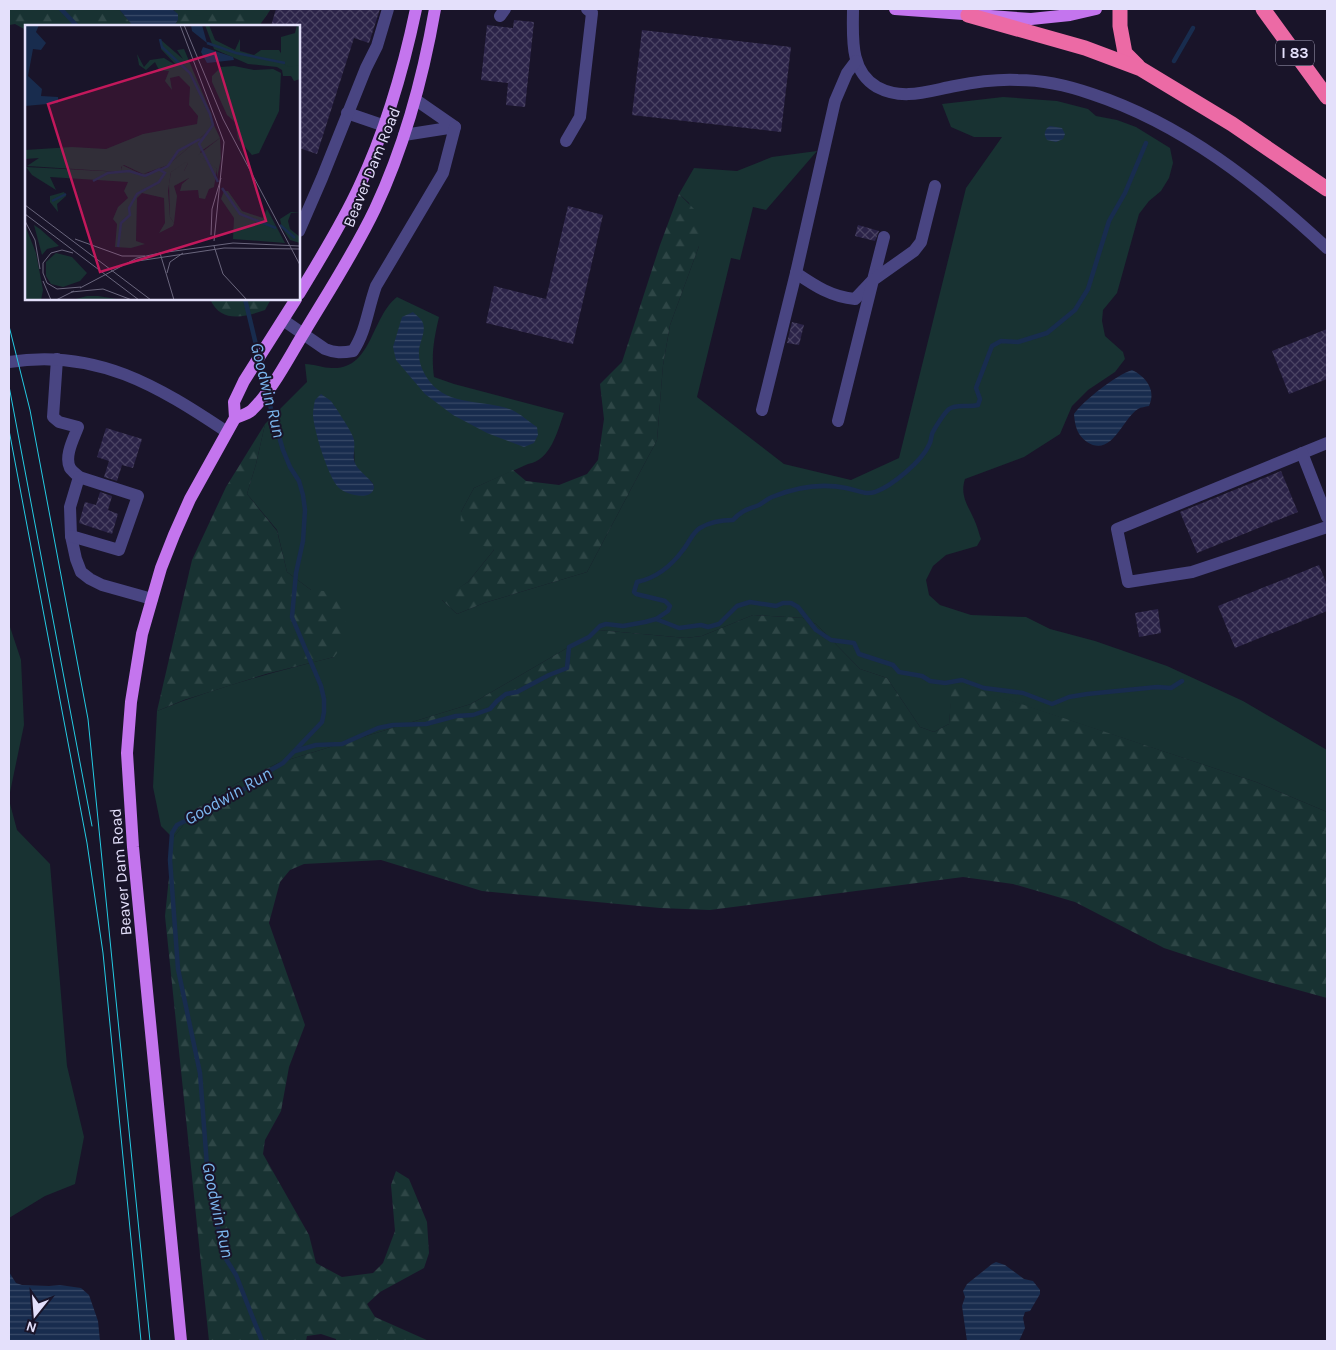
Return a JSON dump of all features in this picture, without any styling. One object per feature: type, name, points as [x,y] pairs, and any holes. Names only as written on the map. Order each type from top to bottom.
[{"type":"highway","points":[[1120,9],[1120,26],[1125,53],[1141,69]]},
{"type":"highway","name":"I 83","points":[[1263,9],[1327,97]]},
{"type":"highway","points":[[968,15],[1085,48],[1141,69],[1232,124],[1327,189]]},
{"type":"main road","name":"Beaver Dam Road","points":[[300,292],[348,209],[370,164],[385,126],[407,53],[416,9]]},
{"type":"main road","name":"Beaver Dam Road","points":[[235,418],[250,411],[283,367],[375,208],[416,100],[435,9]]},
{"type":"main road","points":[[894,9],[1031,19],[1096,9]]},
{"type":"main road","name":"Beaver Dam Road","points":[[181,1341],[133,847],[128,779],[131,702],[138,652],[167,552],[190,499],[235,418],[234,402],[244,381],[295,300]]},
{"type":"street","points":[[300,229],[377,46],[388,9]]},
{"type":"street","points":[[566,141],[580,118],[592,13],[587,9]]},
{"type":"street","points":[[853,9],[852,44],[856,61],[864,76],[877,86],[891,92],[907,95],[928,93],[954,86],[1019,80],[1064,86],[1115,102],[1149,116],[1184,136],[1235,170],[1287,211],[1327,248]]},
{"type":"street","points":[[762,410],[796,273],[835,101],[844,79],[856,61]]},
{"type":"street","points":[[416,100],[455,127]]},
{"type":"street","points":[[348,113],[385,126]]},
{"type":"street","points":[[404,135],[455,127]]},
{"type":"street","points":[[283,320],[333,352],[353,351],[362,335],[376,286],[443,173],[455,127]]},
{"type":"street","points":[[796,273],[824,291],[843,298],[855,298],[873,280],[914,251],[921,242],[935,186]]},
{"type":"street","points":[[838,421],[884,237]]},
{"type":"street","points":[[58,359],[53,417],[59,422],[78,427],[68,454],[70,468],[79,477],[138,496],[119,550],[71,536]]},
{"type":"street","points":[[9,362],[58,359],[89,363],[112,369],[137,378],[177,400],[227,432]]},
{"type":"street","points":[[1327,442],[1116,529],[1128,582],[1192,572],[1327,527]]},
{"type":"street","points":[[1302,453],[1322,490],[1327,517]]},
{"type":"street","points":[[79,477],[70,507],[71,536],[81,572],[102,585],[152,599]]},
{"type":"green space","points":[[9,9],[119,9],[132,25],[25,25],[25,29],[15,24],[9,25]]},
{"type":"green space","points":[[172,9],[271,9],[260,25],[175,25],[178,20]]},
{"type":"green space","points":[[1003,97],[1057,101],[1088,109],[1096,116],[1117,120],[1136,127],[1170,148],[1173,163],[1169,178],[1161,191],[1149,201],[1139,214],[1117,293],[1103,310],[1102,321],[1105,336],[1123,352],[1125,359],[1115,372],[1088,390],[1072,406],[1060,434],[1024,457],[965,479],[964,497],[981,539],[977,546],[946,555],[933,566],[926,580],[929,595],[940,605],[971,615],[1026,617],[1050,629],[1095,641],[1167,666],[1243,701],[1327,750],[1327,812],[1256,782],[953,682],[949,724],[934,732],[920,727],[887,678],[860,669],[816,624],[803,618],[753,615],[702,636],[686,638],[598,630],[471,704],[278,763],[237,783],[197,808],[173,838],[161,826],[153,787],[157,711],[244,681],[334,657],[311,590],[287,572],[277,530],[247,494],[265,424],[307,382],[305,364],[332,368],[345,366],[355,361],[370,341],[388,306],[397,297],[439,317],[433,347],[434,377],[564,413],[552,444],[542,457],[474,488],[461,512],[494,550],[468,582],[442,600],[457,614],[484,603],[587,572],[657,440],[663,365],[670,325],[699,246],[689,203],[679,194],[694,168],[737,171],[772,157],[817,151],[766,210],[753,207],[740,260],[731,258],[697,397],[784,464],[851,480],[899,458],[966,188],[1002,137],[974,137],[951,127],[942,104]],"holes":[[[331,402],[351,438],[356,467],[374,486],[323,451],[317,435]]]},
{"type":"green space","points":[[679,194],[701,216],[699,246],[670,325],[663,365],[657,440],[587,572],[484,603],[457,614],[441,599],[468,582],[494,550],[460,537],[461,512],[474,488],[513,470],[526,481],[559,485],[587,474],[598,460],[604,419],[600,384],[622,362],[660,245]]},
{"type":"green space","points":[[211,300],[270,300],[265,310],[250,315],[227,315],[215,307]]},
{"type":"green space","points":[[265,424],[247,494],[277,531],[287,572],[311,590],[336,592],[350,636],[334,657],[266,674],[184,700],[157,711],[192,560],[226,487]]},
{"type":"green space","points":[[753,615],[803,618],[816,624],[860,669],[887,678],[920,727],[934,732],[949,724],[952,681],[1256,782],[1327,812],[1327,998],[1258,979],[1164,948],[1075,902],[1013,884],[963,877],[710,910],[660,908],[482,891],[381,860],[304,864],[290,870],[280,882],[269,923],[305,1025],[289,1067],[281,1111],[265,1140],[263,1154],[309,1235],[316,1263],[342,1277],[373,1273],[383,1263],[395,1231],[391,1185],[396,1171],[409,1179],[427,1222],[429,1253],[424,1268],[380,1292],[367,1304],[375,1317],[429,1341],[336,1341],[336,1339],[321,1334],[307,1336],[306,1341],[209,1341],[165,916],[173,838],[197,808],[237,783],[278,763],[471,704],[598,630],[686,638],[702,636]]},
{"type":"green space","points":[[9,624],[21,660],[24,725],[9,797]]},
{"type":"green space","points":[[9,800],[17,830],[50,864],[67,1066],[84,1137],[75,1184],[45,1196],[9,1218]]},
{"type":"water","points":[[119,9],[172,9],[178,14],[178,20],[175,25],[132,25]]},
{"type":"water","points":[[1050,126],[1062,128],[1065,134],[1063,139],[1056,142],[1047,140],[1045,133]]},
{"type":"water","points":[[413,312],[423,324],[424,332],[419,350],[419,359],[423,371],[430,382],[438,390],[458,399],[512,410],[537,427],[538,435],[534,443],[524,447],[487,433],[453,415],[425,394],[396,360],[393,347],[402,317]]},
{"type":"water","points":[[1132,370],[1145,380],[1151,389],[1152,394],[1149,406],[1139,408],[1132,414],[1110,441],[1096,446],[1087,442],[1077,430],[1074,414],[1100,389],[1117,377]]},
{"type":"water","points":[[321,394],[331,401],[352,434],[355,464],[371,481],[374,487],[369,494],[358,496],[342,490],[338,487],[330,473],[319,442],[313,415],[315,400]]},
{"type":"water","points":[[996,1262],[1005,1265],[1024,1279],[1033,1281],[1040,1290],[1040,1294],[1030,1311],[1025,1312],[1023,1318],[1025,1328],[1019,1341],[967,1341],[962,1306],[965,1297],[963,1291],[967,1284]]},
{"type":"water","points":[[9,1272],[16,1283],[22,1285],[60,1285],[81,1288],[89,1295],[98,1321],[100,1341],[9,1341]]},
{"type":"building","points":[[276,9],[380,9],[369,43],[354,38],[317,154],[300,148],[300,25],[271,25]]},
{"type":"building","points":[[514,20],[534,22],[525,107],[506,105],[508,83],[481,80],[487,25],[513,28]]},
{"type":"building","points":[[642,30],[791,47],[781,132],[632,115]]},
{"type":"building","points":[[568,206],[603,215],[573,344],[486,323],[494,286],[546,299]]},
{"type":"building","points":[[858,225],[879,231],[875,241],[855,236]]},
{"type":"building","points":[[792,322],[804,325],[799,345],[787,343]]},
{"type":"building","points":[[1327,329],[1327,379],[1289,394],[1272,351]]},
{"type":"building","points":[[106,428],[142,439],[133,468],[122,465],[117,481],[104,477],[109,461],[97,457]]},
{"type":"building","points":[[1281,471],[1298,512],[1197,553],[1180,512]]},
{"type":"building","points":[[100,492],[112,496],[108,510],[118,514],[112,534],[79,523],[85,502],[96,505]]},
{"type":"building","points":[[1319,565],[1327,585],[1327,611],[1235,648],[1218,606]]},
{"type":"building","points":[[1158,609],[1161,633],[1139,637],[1135,613]]},
{"type":"waterway","name":"Goodwin Run","points":[[61,9],[76,25]]},
{"type":"waterway","points":[[1174,61],[1193,28]]},
{"type":"waterway","points":[[295,751],[316,745],[342,744],[378,728],[393,725],[426,724],[456,716],[473,715],[490,709],[506,694],[517,692],[567,668],[569,647],[589,637],[600,626],[606,624],[623,626],[645,622],[656,619],[668,611],[670,606],[665,601],[636,594],[634,592],[637,582],[651,577],[669,566],[700,528],[716,522],[733,520],[739,514],[772,497],[789,491],[827,486],[871,493],[882,489],[898,479],[920,458],[930,443],[933,432],[949,409],[956,406],[978,405],[980,399],[976,388],[992,346],[1001,341],[1018,342],[1047,333],[1075,310],[1088,289],[1109,221],[1125,193],[1146,143]]},
{"type":"waterway","name":"Goodwin Run","points":[[245,300],[258,353]]},
{"type":"waterway","name":"Goodwin Run","points":[[259,361],[283,450],[290,467],[299,481],[303,495],[305,510],[303,541],[296,573],[292,617],[321,686],[324,712],[322,722],[283,763],[249,786],[177,825],[172,833],[170,860],[178,969],[200,1073],[207,1166],[215,1216],[226,1259],[236,1275],[262,1341]]},
{"type":"waterway","points":[[656,619],[679,628],[701,625],[708,627],[719,624],[737,606],[750,602],[776,606],[783,603],[791,603],[798,607],[816,630],[831,640],[854,643],[859,654],[893,665],[899,672],[922,676],[930,681],[945,683],[962,680],[984,688],[1023,693],[1052,704],[1069,697],[1087,694],[1157,687],[1171,688],[1182,681]]},
{"type":"tram line","points":[[9,326],[30,410],[88,719],[150,1341]]},
{"type":"tram line","points":[[9,386],[92,826]]},
{"type":"tram line","points":[[9,430],[87,843],[103,953],[141,1341]]}]
